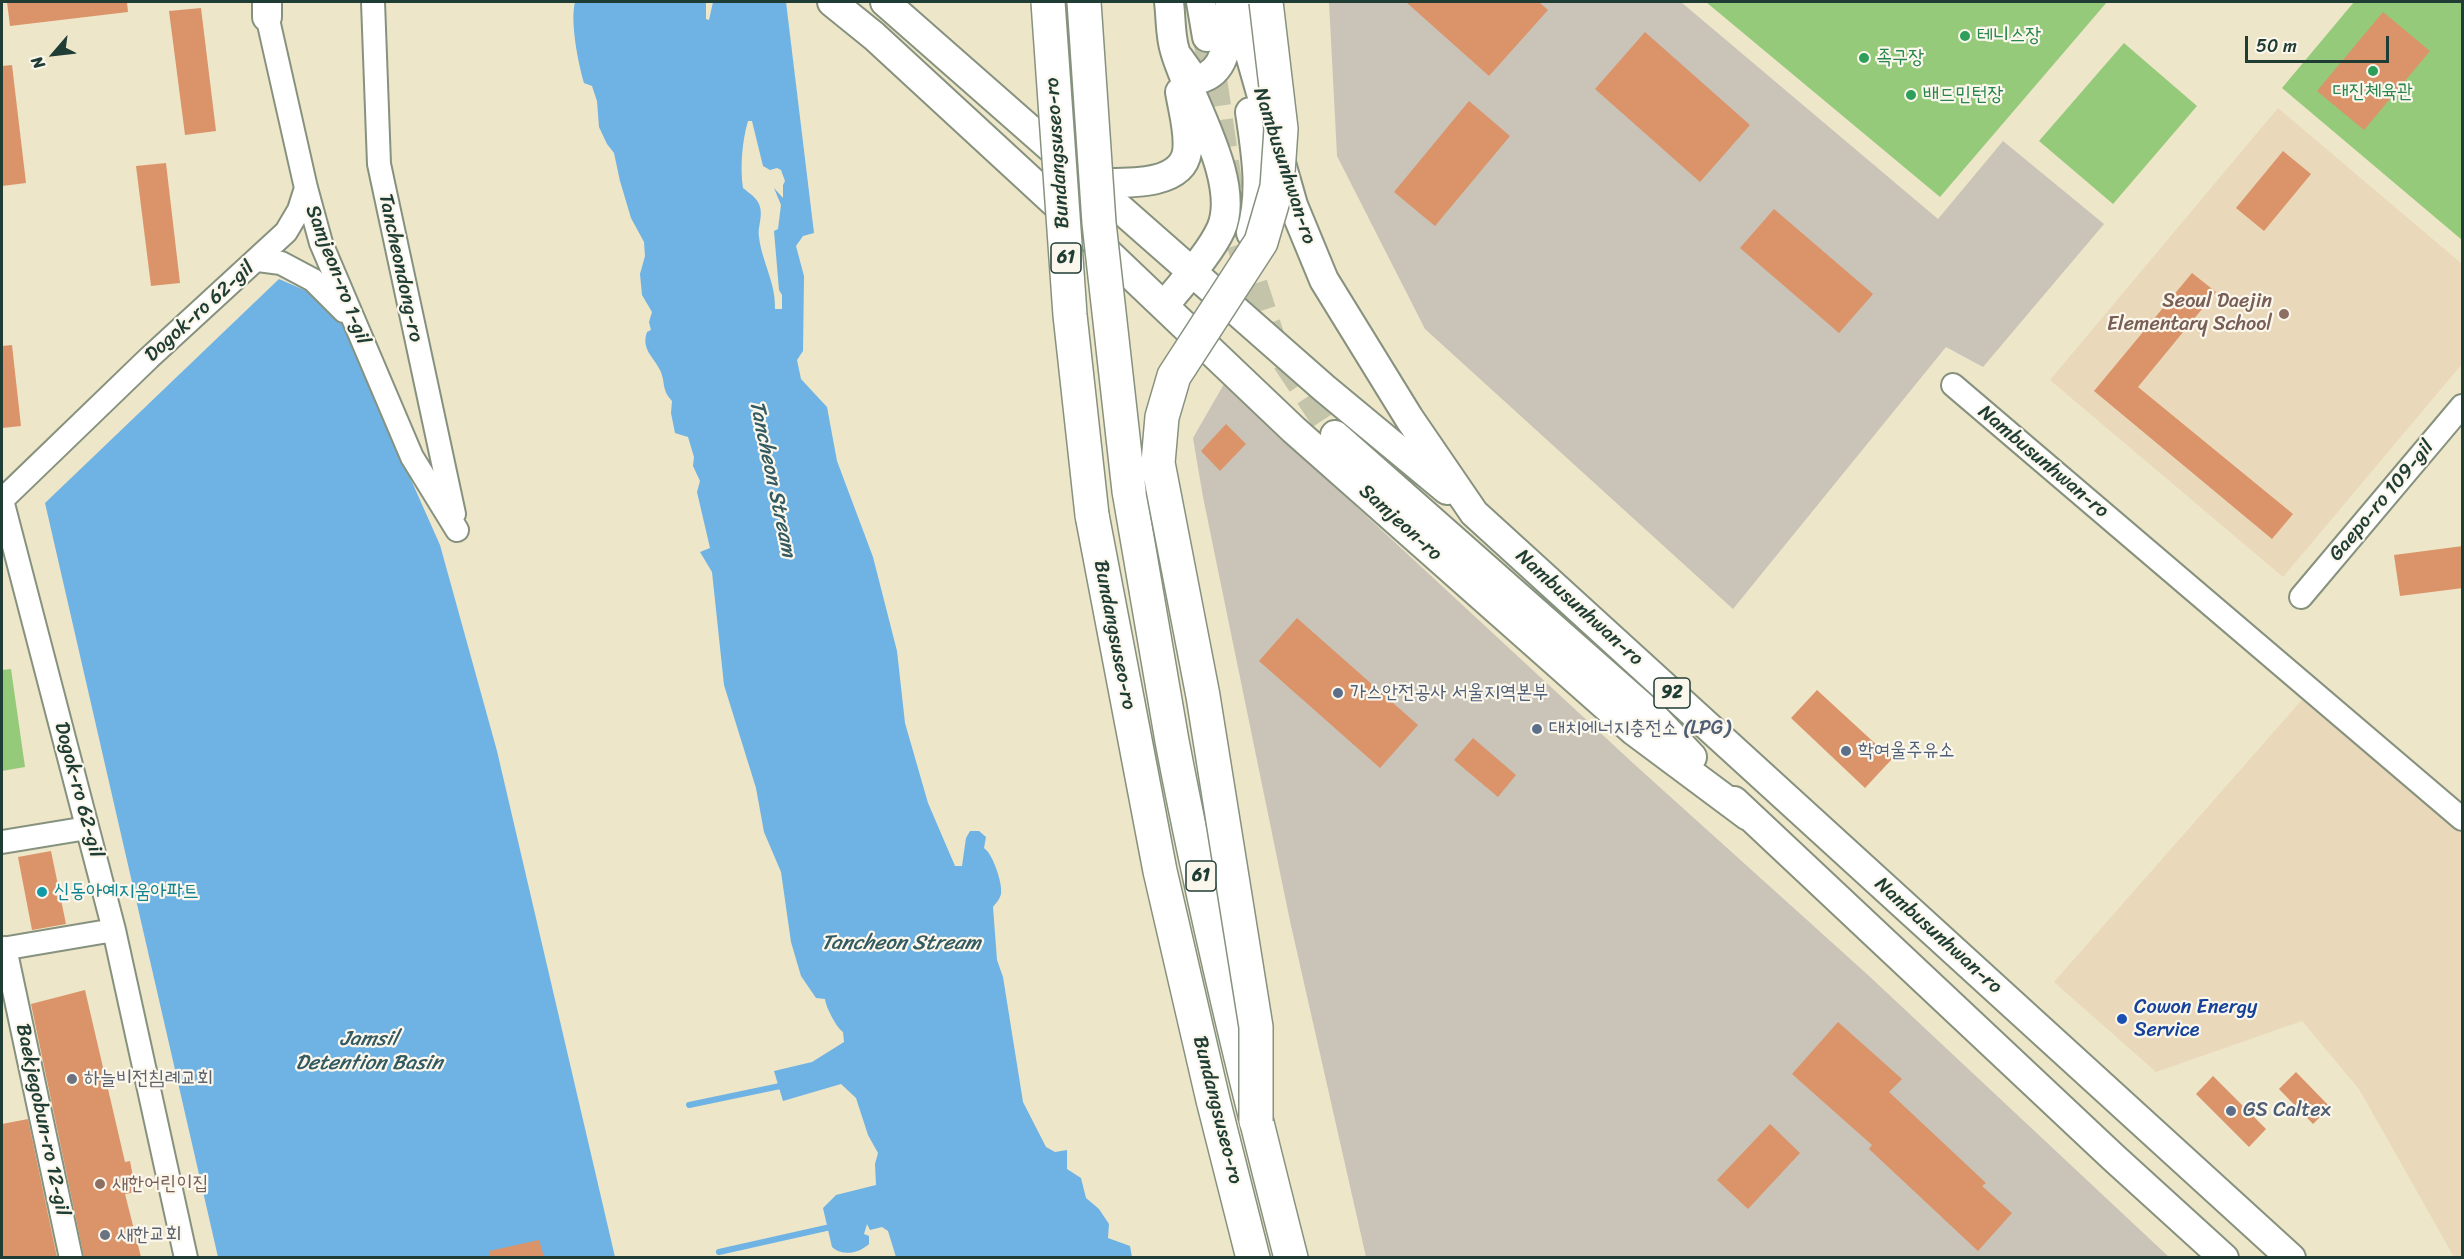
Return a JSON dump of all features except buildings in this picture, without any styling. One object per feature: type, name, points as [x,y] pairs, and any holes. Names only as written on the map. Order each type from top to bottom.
[{"type":"highway","name":"Bundangsuseo-ro","points":[[1048,2],[1070,315],[1092,515],[1160,871],[1213,1100],[1254,1257]]},
{"type":"highway","name":"Bundangsuseo-ro","points":[[1084,2],[1099,224],[1129,491],[1179,775],[1256,1121],[1291,1257]]},
{"type":"highway","points":[[1256,1121],[1256,1027],[1203,696],[1158,463],[1162,417],[1173,376],[1261,242],[1277,187],[1281,129],[1266,2]]},
{"type":"main road","name":"Samjeon-ro","points":[[832,2],[874,36],[1067,214],[1294,430],[1634,731],[1748,816]]},
{"type":"main road","points":[[885,2],[1324,388],[1474,513]]},
{"type":"main road","points":[[1086,181],[1153,180],[1176,172],[1184,164],[1188,150],[1169,2]]},
{"type":"main road","points":[[1200,2],[1207,37]]},
{"type":"main road","points":[[1174,51],[1191,75],[1199,79],[1216,72],[1225,50],[1233,2]]},
{"type":"main road","points":[[1189,330],[1216,294],[1250,237],[1258,198],[1259,174],[1233,2]]},
{"type":"main road","name":"Nambusunhwan-ro","points":[[1233,2],[1293,205],[1324,280],[1409,418],[1474,513],[2291,1257]]},
{"type":"main road","points":[[1164,306],[1221,228],[1225,208],[1223,184],[1216,156],[1174,51]]},
{"type":"main road","name":"Nambusunhwan-ro","points":[[1335,435],[1654,717],[1748,816],[2114,1158],[2224,1257]]},
{"type":"street","name":"Tancheondong-ro","points":[[373,2],[379,164],[458,530]]},
{"type":"street","name":"Samjeon-ro 1-gil","points":[[266,7],[306,188],[321,243],[412,458],[458,530]]},
{"type":"street","name":"Dogok-ro 62-gil","points":[[186,1257],[114,930],[2,500],[149,358],[286,232],[299,210],[306,188]]},
{"type":"street","points":[[258,260],[281,263],[312,280],[351,317]]},
{"type":"street","name":"Nambusunhwan-ro","points":[[1953,385],[2463,819]]},
{"type":"street","name":"Gaepo-ro 109-gil","points":[[2301,597],[2463,406]]},
{"type":"street","points":[[2,842],[87,828]]},
{"type":"street","name":"Baekjegobun-ro 12-gil","points":[[71,1257],[3,948],[114,930]]},
{"type":"shaded area","points":[[1329,2],[1681,2],[1938,219],[2003,141],[2104,224],[1983,367],[1946,347],[1733,609],[1425,329],[1337,156]]},
{"type":"shaded area","name":"Seoul Daejin Elementary School","points":[[2278,108],[2462,264],[2462,364],[2283,577],[2050,380]]},
{"type":"shaded area","points":[[1224,384],[1634,764],[1868,975],[2169,1257],[1366,1257],[1290,921],[1203,497],[1193,438]]},
{"type":"shaded area","points":[[2307,694],[2462,814],[2462,1255],[2454,1257],[2359,1089],[2302,1021],[2156,1072],[2054,982]]},
{"type":"green space","points":[[1706,2],[2107,2],[1940,197]]},
{"type":"green space","points":[[2354,2],[2462,2],[2462,240],[2282,88]]},
{"type":"green space","points":[[2124,43],[2197,106],[2113,204],[2039,141]]},
{"type":"green space","points":[[11,669],[25,767],[2,771],[2,670]]},
{"type":"water","name":"Tancheon Stream","points":[[575,2],[706,2],[706,19],[709,20],[713,2],[786,2],[814,233],[803,236],[796,246],[804,276],[803,351],[797,360],[801,379],[827,407],[837,461],[873,557],[897,651],[905,723],[928,803],[955,866],[962,866],[966,838],[970,831],[979,831],[986,837],[984,848],[991,856],[999,877],[1001,894],[993,907],[997,960],[1003,977],[1023,1102],[1046,1147],[1055,1152],[1067,1150],[1067,1169],[1081,1178],[1086,1198],[1099,1209],[1109,1224],[1108,1238],[1130,1246],[1132,1257],[896,1257],[888,1231],[882,1227],[870,1230],[867,1224],[864,1234],[869,1236],[869,1244],[865,1247],[856,1252],[846,1253],[832,1247],[823,1208],[836,1195],[876,1185],[875,1164],[878,1153],[868,1135],[856,1098],[841,1084],[783,1101],[774,1071],[812,1062],[844,1042],[843,1032],[832,1017],[825,999],[816,998],[801,976],[791,942],[781,872],[764,832],[756,788],[724,685],[712,572],[700,552],[710,548],[697,492],[700,481],[693,466],[694,457],[688,437],[675,433],[671,413],[672,401],[666,393],[660,370],[647,348],[646,338],[647,332],[651,330],[649,322],[652,312],[642,295],[640,274],[645,256],[644,242],[631,218],[614,153],[599,127],[597,101],[592,86],[584,83],[575,42]],"holes":[[[748,121],[752,121],[763,166],[770,170],[777,168],[781,170],[785,181],[783,198],[774,188],[781,205],[778,229],[774,231],[782,309],[775,309],[775,299],[761,246],[759,204],[743,188],[743,146]]]},
{"type":"water","name":"Jamsil Detention Basin","points":[[279,279],[332,302],[440,545],[497,751],[615,1257],[218,1257],[45,503]]},
{"type":"waterway","points":[[689,1105],[785,1085]]},
{"type":"waterway","points":[[719,1252],[835,1226]]},
{"type":"tunnel","points":[[1207,37],[1234,224],[1271,338],[1335,435]]},
{"type":"place","name":"테니스장","points":[[1965,36]]},
{"type":"place","name":"족구장","points":[[1864,58]]},
{"type":"place","name":"대진체육관","points":[[2373,71]]},
{"type":"place","name":"배드민턴장","points":[[1911,95]]},
{"type":"place","name":"Seoul Daejin Elementary School","points":[[2284,314]]},
{"type":"place","name":"가스안전공사 서울지역본부","points":[[1338,693]]},
{"type":"place","name":"대치에너지충전소 (LPG)","points":[[1537,729]]},
{"type":"place","name":"학여울주유소","points":[[1846,751]]},
{"type":"place","name":"신동아예지움아파트","points":[[42,892]]},
{"type":"place","name":"Cowon Energy Service","points":[[2122,1019]]},
{"type":"place","name":"하늘비전침례교회","points":[[72,1079]]},
{"type":"place","name":"GS Caltex","points":[[2231,1111]]},
{"type":"place","name":"새한어린이집","points":[[100,1184]]},
{"type":"place","name":"새한교회","points":[[105,1235]]}]
